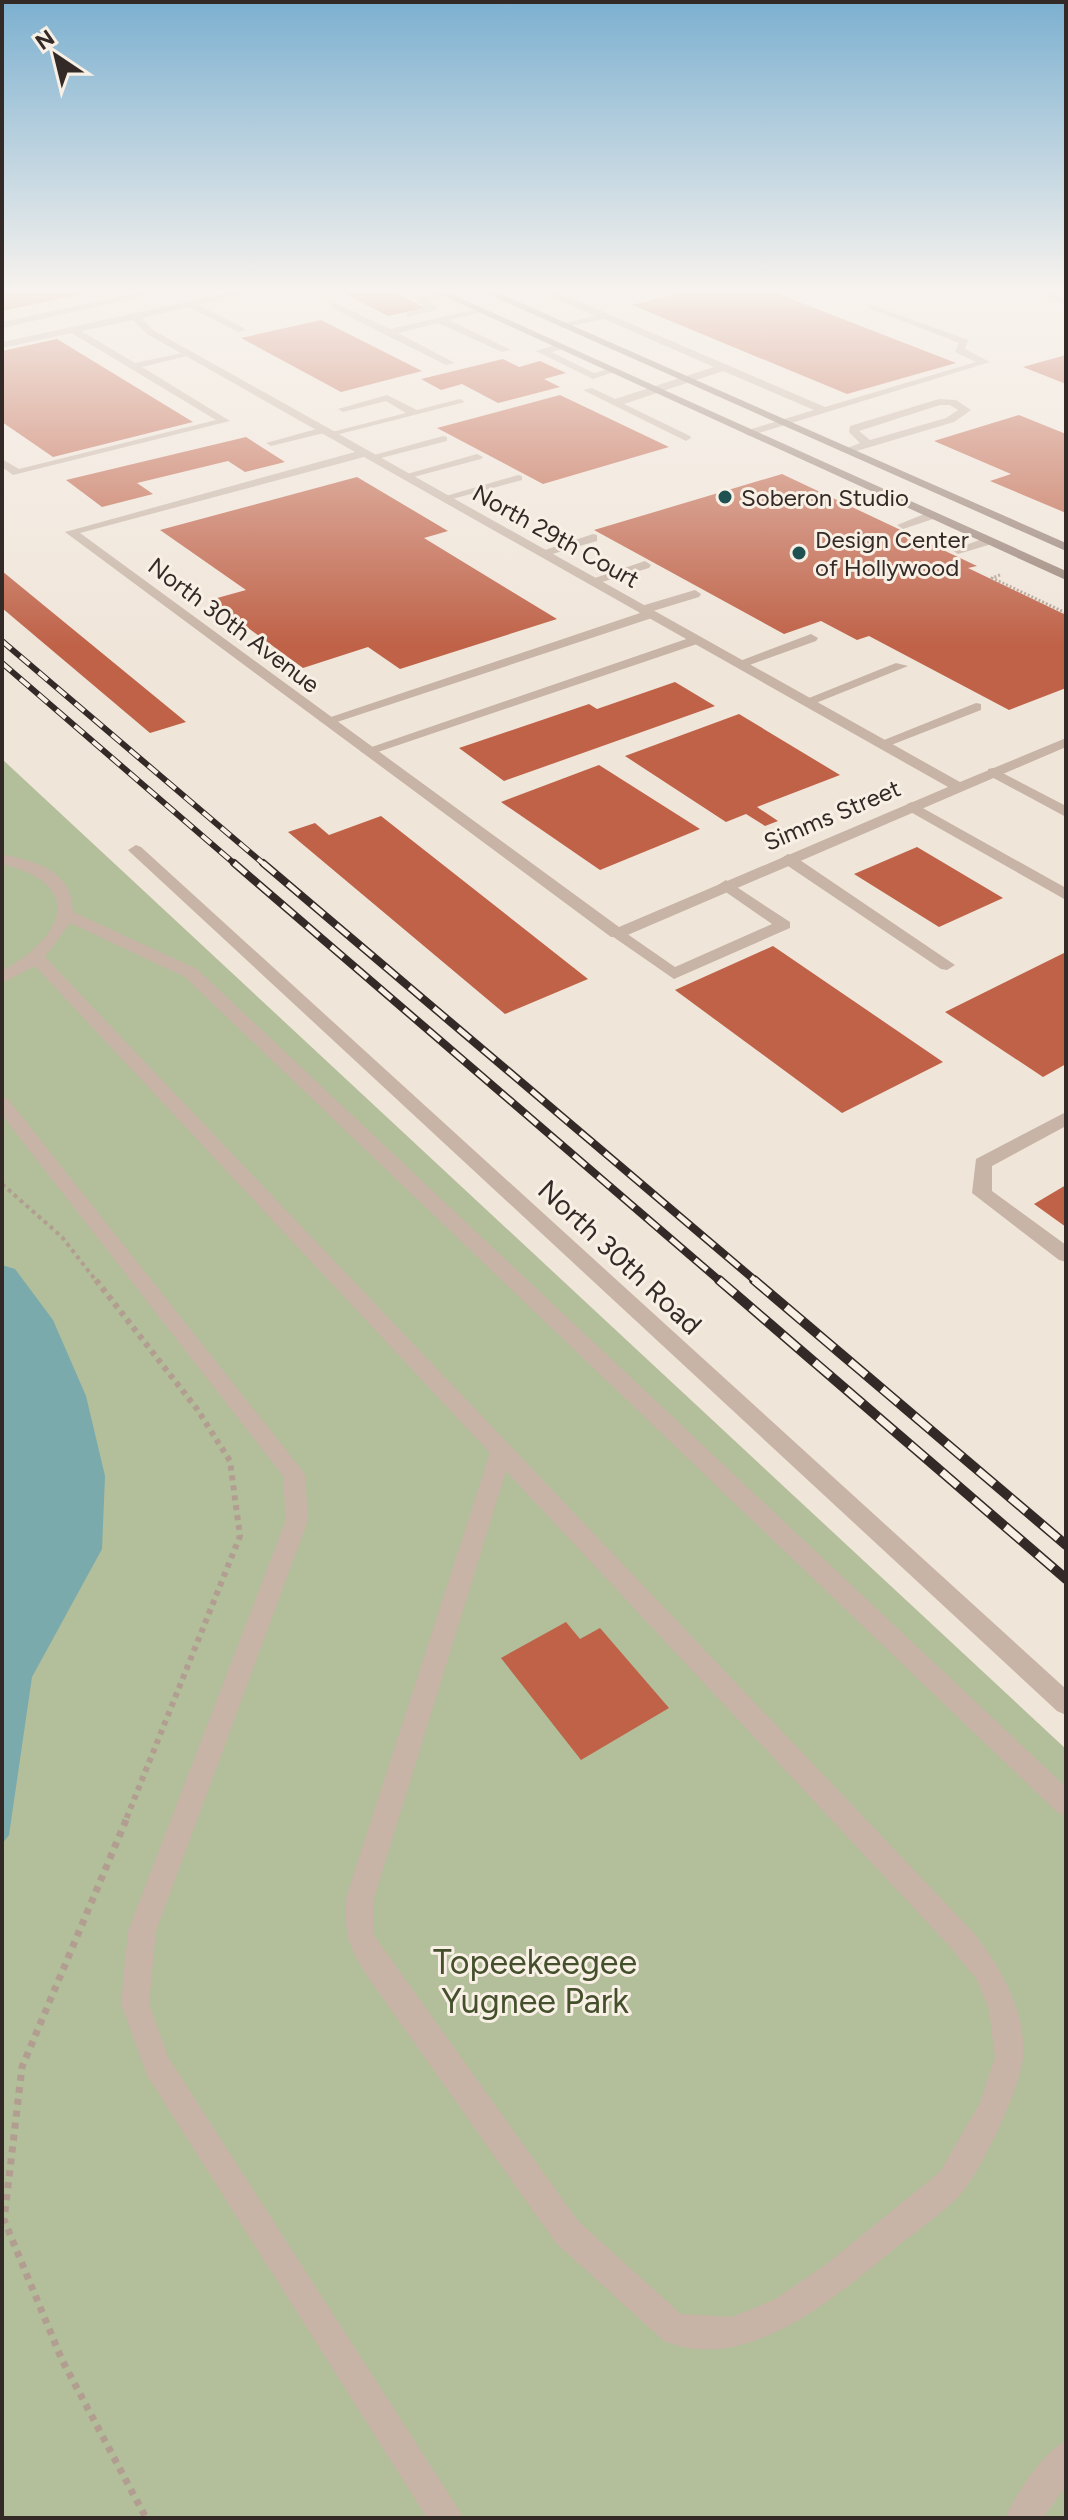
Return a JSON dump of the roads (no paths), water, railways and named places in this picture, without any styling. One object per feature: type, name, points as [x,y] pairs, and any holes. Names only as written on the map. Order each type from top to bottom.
[{"type":"street","points":[[2,462],[17,473],[225,421],[206,410]]},
{"type":"street","name":"North 29th Court","points":[[288,410],[958,787]]},
{"type":"street","points":[[409,410],[415,413]]},
{"type":"street","points":[[271,443],[429,410]]},
{"type":"street","points":[[628,410],[686,438]]},
{"type":"street","points":[[698,410],[1066,576]]},
{"type":"street","points":[[753,410],[1066,547]]},
{"type":"street","points":[[749,433],[831,410]]},
{"type":"street","points":[[868,444],[854,432],[854,428],[914,410]]},
{"type":"street","points":[[846,451],[950,420],[965,410]]},
{"type":"street","points":[[369,455],[443,439]]},
{"type":"street","name":"North 30th Avenue","points":[[369,455],[71,532],[674,974],[784,925],[726,885]]},
{"type":"street","points":[[406,476],[477,457]]},
{"type":"street","points":[[445,498],[518,478]]},
{"type":"street","points":[[903,525],[932,515]]},
{"type":"street","points":[[542,553],[593,538]]},
{"type":"street","points":[[958,550],[988,541]]},
{"type":"street","points":[[592,581],[645,565]]},
{"type":"street","points":[[326,721],[695,594]]},
{"type":"street","points":[[739,664],[811,638]]},
{"type":"street","points":[[367,751],[695,640]]},
{"type":"street","points":[[806,702],[901,666]]},
{"type":"street","points":[[881,744],[976,707]]},
{"type":"street","name":"Simms Street","points":[[617,934],[1065,743]]},
{"type":"street","points":[[993,772],[1066,812]]},
{"type":"street","points":[[912,807],[1066,895]]},
{"type":"street","name":"North 30th Road","points":[[136,850],[1066,1704]]},
{"type":"street","points":[[2,859],[17,861],[45,873],[62,890],[68,916],[55,941],[2,978]]},
{"type":"street","points":[[788,859],[947,965]]},
{"type":"street","points":[[68,916],[191,973],[1066,1804]]},
{"type":"street","points":[[35,956],[962,1940],[987,1971],[1003,2010],[1009,2057],[993,2109],[951,2183],[836,2276],[785,2311],[732,2333],[675,2330],[567,2232],[375,1964],[359,1936],[360,1898],[501,1452]]},
{"type":"street","points":[[2,1103],[294,1474],[297,1520],[142,1931],[135,2004],[157,2065],[447,2518]]},
{"type":"street","points":[[1066,1118],[983,1163],[982,1193],[1066,1255]]},
{"type":"street","points":[[1022,2518],[1066,2458]]},
{"type":"water","points":[[2,1265],[15,1269],[53,1320],[86,1396],[105,1476],[102,1549],[32,1677],[9,1835],[2,1844]]},
{"type":"railway","points":[[2,641],[265,865]]},
{"type":"railway","points":[[2,663],[236,865]]},
{"type":"railway","points":[[234,863],[721,1282]]},
{"type":"railway","points":[[263,863],[757,1282]]},
{"type":"railway","points":[[719,1280],[1066,1579]]},
{"type":"railway","points":[[754,1280],[1066,1545]]},
{"type":"place","name":"Soberon Studio","points":[[725,497]]},
{"type":"place","name":"Design Center of Hollywood","points":[[799,553]]},
{"type":"park label","name":"Topeekeegee Yugnee Park","points":[[535,1982]]}]
